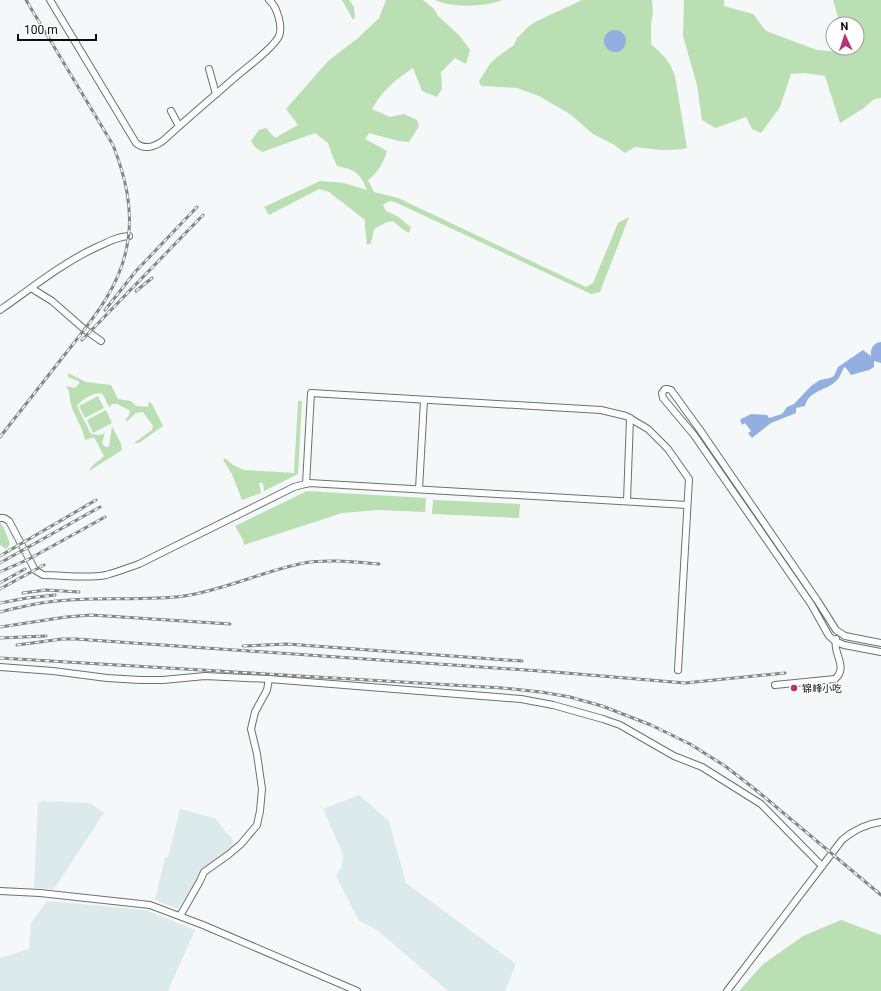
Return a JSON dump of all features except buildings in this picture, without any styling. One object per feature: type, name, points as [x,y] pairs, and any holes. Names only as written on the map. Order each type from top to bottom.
[{"type":"street","points":[[50,0],[136,143],[140,146],[154,146],[161,143],[257,59],[278,38],[280,27],[272,2],[268,0]]},
{"type":"street","points":[[209,69],[216,94]]},
{"type":"street","points":[[171,111],[180,126]]},
{"type":"street","points":[[0,310],[68,262],[119,236],[129,236]]},
{"type":"street","points":[[31,288],[52,301],[84,330],[101,341]]},
{"type":"street","points":[[775,685],[835,679],[840,673],[841,667],[835,644],[811,604],[694,435],[663,398],[662,393],[665,389],[671,390],[700,430],[818,600],[836,630],[845,636],[881,643]]},
{"type":"street","points":[[306,484],[310,393],[601,410],[613,412],[630,418],[648,429],[659,439],[668,449],[689,480],[678,670]]},
{"type":"street","points":[[419,489],[424,400]]},
{"type":"street","points":[[627,501],[630,418]]},
{"type":"street","points":[[0,518],[4,518],[9,521],[37,572],[43,574],[91,576],[117,572],[139,564],[294,487],[306,484],[315,483],[687,505]]},
{"type":"street","points":[[835,644],[837,635],[840,633]]},
{"type":"street","points":[[835,644],[881,652]]},
{"type":"street","points":[[0,667],[140,680],[163,680],[204,676],[269,679],[522,699],[553,705],[620,725],[674,756],[702,767],[761,804],[822,866]]},
{"type":"street","points":[[180,916],[204,872],[241,844],[257,825],[262,789],[257,754],[251,729],[255,712],[267,690],[269,679]]},
{"type":"street","points":[[727,991],[842,840],[861,826],[881,822]]},
{"type":"street","points":[[0,891],[40,893],[150,905],[267,952],[357,991]]},
{"type":"shaded area","points":[[359,795],[389,821],[406,883],[516,964],[505,991],[448,991],[377,930],[359,921],[336,876],[342,867],[343,854],[323,809]]},
{"type":"shaded area","points":[[45,801],[90,803],[104,813],[54,889],[34,888],[38,803]]},
{"type":"shaded area","points":[[180,809],[215,818],[232,838],[233,845],[201,872],[178,909],[155,900],[165,857],[168,857]]},
{"type":"shaded area","points":[[47,901],[146,910],[195,930],[168,991],[0,991],[0,958],[29,949],[31,923]]},
{"type":"green space","points":[[342,0],[349,0],[354,7],[355,18],[353,20]]},
{"type":"green space","points":[[386,0],[423,0],[434,9],[438,16],[459,35],[470,50],[466,64],[455,58],[441,72],[442,89],[437,97],[422,91],[413,68],[390,86],[380,97],[372,109],[390,117],[404,114],[417,120],[419,126],[409,142],[399,141],[369,133],[365,139],[387,151],[380,167],[368,180],[374,192],[398,198],[586,287],[593,283],[618,223],[629,217],[600,292],[591,294],[395,202],[389,201],[383,205],[386,211],[397,216],[411,227],[409,233],[393,221],[385,223],[374,229],[371,243],[367,245],[365,220],[329,192],[319,189],[269,215],[264,207],[320,181],[344,183],[367,190],[362,180],[356,173],[349,169],[337,166],[328,143],[315,133],[262,152],[255,147],[251,141],[259,130],[266,128],[275,138],[298,125],[286,109],[328,61],[358,38],[379,18]]},
{"type":"green space","points":[[435,0],[502,0],[487,4],[469,6],[442,3]]},
{"type":"green space","points":[[582,0],[652,0],[653,12],[651,24],[651,44],[666,58],[675,76],[687,148],[667,150],[635,147],[625,153],[613,144],[593,134],[570,114],[539,96],[517,88],[481,86],[479,81],[490,64],[514,45],[517,38],[528,27],[535,22]]},
{"type":"green space","points":[[684,0],[724,0],[724,6],[753,14],[766,31],[817,50],[825,51],[825,56],[865,56],[865,16],[838,16],[833,0],[881,0],[881,98],[874,99],[864,108],[840,123],[825,76],[805,73],[791,74],[780,107],[761,133],[752,129],[746,117],[715,128],[702,120],[697,85],[683,36]]},
{"type":"green space","points":[[68,373],[86,382],[111,385],[118,399],[131,401],[136,406],[148,407],[149,401],[163,426],[139,443],[134,443],[152,430],[153,426],[143,412],[136,413],[126,422],[126,418],[130,412],[129,410],[117,404],[112,404],[110,407],[101,393],[91,395],[77,406],[91,434],[100,435],[105,432],[102,443],[105,447],[109,447],[112,426],[121,444],[122,450],[89,471],[94,464],[104,456],[94,437],[85,440],[72,408],[69,391],[66,386],[75,388],[80,382],[68,377]]},
{"type":"green space","points":[[98,396],[104,408],[85,418],[79,406]]},
{"type":"green space","points":[[298,401],[302,401],[298,474],[264,491],[263,483],[259,483],[261,493],[242,500],[232,474],[223,460],[225,458],[233,465],[244,470],[294,473]]},
{"type":"green space","points":[[106,410],[112,423],[93,433],[87,420]]},
{"type":"green space","points":[[307,491],[426,498],[425,512],[378,510],[342,513],[244,545],[243,540],[235,526]]},
{"type":"green space","points":[[433,500],[520,504],[519,518],[432,514]]},
{"type":"green space","points":[[0,522],[10,544],[6,549],[0,545]]},
{"type":"green space","points":[[841,920],[881,935],[881,991],[739,991],[762,965],[803,936]]},
{"type":"water","points":[[615,30],[623,33],[626,41],[623,49],[615,52],[607,49],[604,41],[607,33]]},
{"type":"water","points":[[881,342],[881,363],[874,361],[874,367],[851,375],[844,367],[837,380],[810,397],[805,406],[796,408],[796,413],[771,423],[752,438],[748,433],[751,431],[745,423],[742,425],[740,420],[751,414],[767,415],[769,418],[782,414],[787,407],[794,404],[811,386],[820,380],[834,376],[838,367],[863,350],[871,356],[873,347]]},
{"type":"railway","points":[[0,437],[105,301],[120,272],[125,256],[129,228],[129,204],[127,192],[113,145],[26,0]]},
{"type":"railway","points":[[105,310],[136,271],[197,207]]},
{"type":"railway","points":[[82,340],[203,215]]},
{"type":"railway","points":[[136,291],[152,278]]},
{"type":"railway","points":[[0,556],[96,500]]},
{"type":"railway","points":[[0,563],[100,507]]},
{"type":"railway","points":[[0,572],[29,559],[105,517]]},
{"type":"railway","points":[[0,612],[51,601],[184,596],[214,589],[289,566],[304,563],[341,561],[379,564]]},
{"type":"railway","points":[[0,589],[44,565]]},
{"type":"railway","points":[[0,583],[25,569]]},
{"type":"railway","points":[[23,593],[46,590],[79,592]]},
{"type":"railway","points":[[0,603],[55,595]]},
{"type":"railway","points":[[0,627],[66,617],[91,615],[230,624]]},
{"type":"railway","points":[[0,638],[46,636]]},
{"type":"railway","points":[[17,645],[62,639],[76,639],[554,672],[685,683],[785,673]]},
{"type":"railway","points":[[243,646],[287,644],[522,661]]},
{"type":"railway","points":[[0,658],[503,688],[570,697],[602,706],[651,725],[690,744],[725,766],[756,790],[881,895]]},
{"type":"place","name":"锦峰小吃","points":[[794,688]]}]
